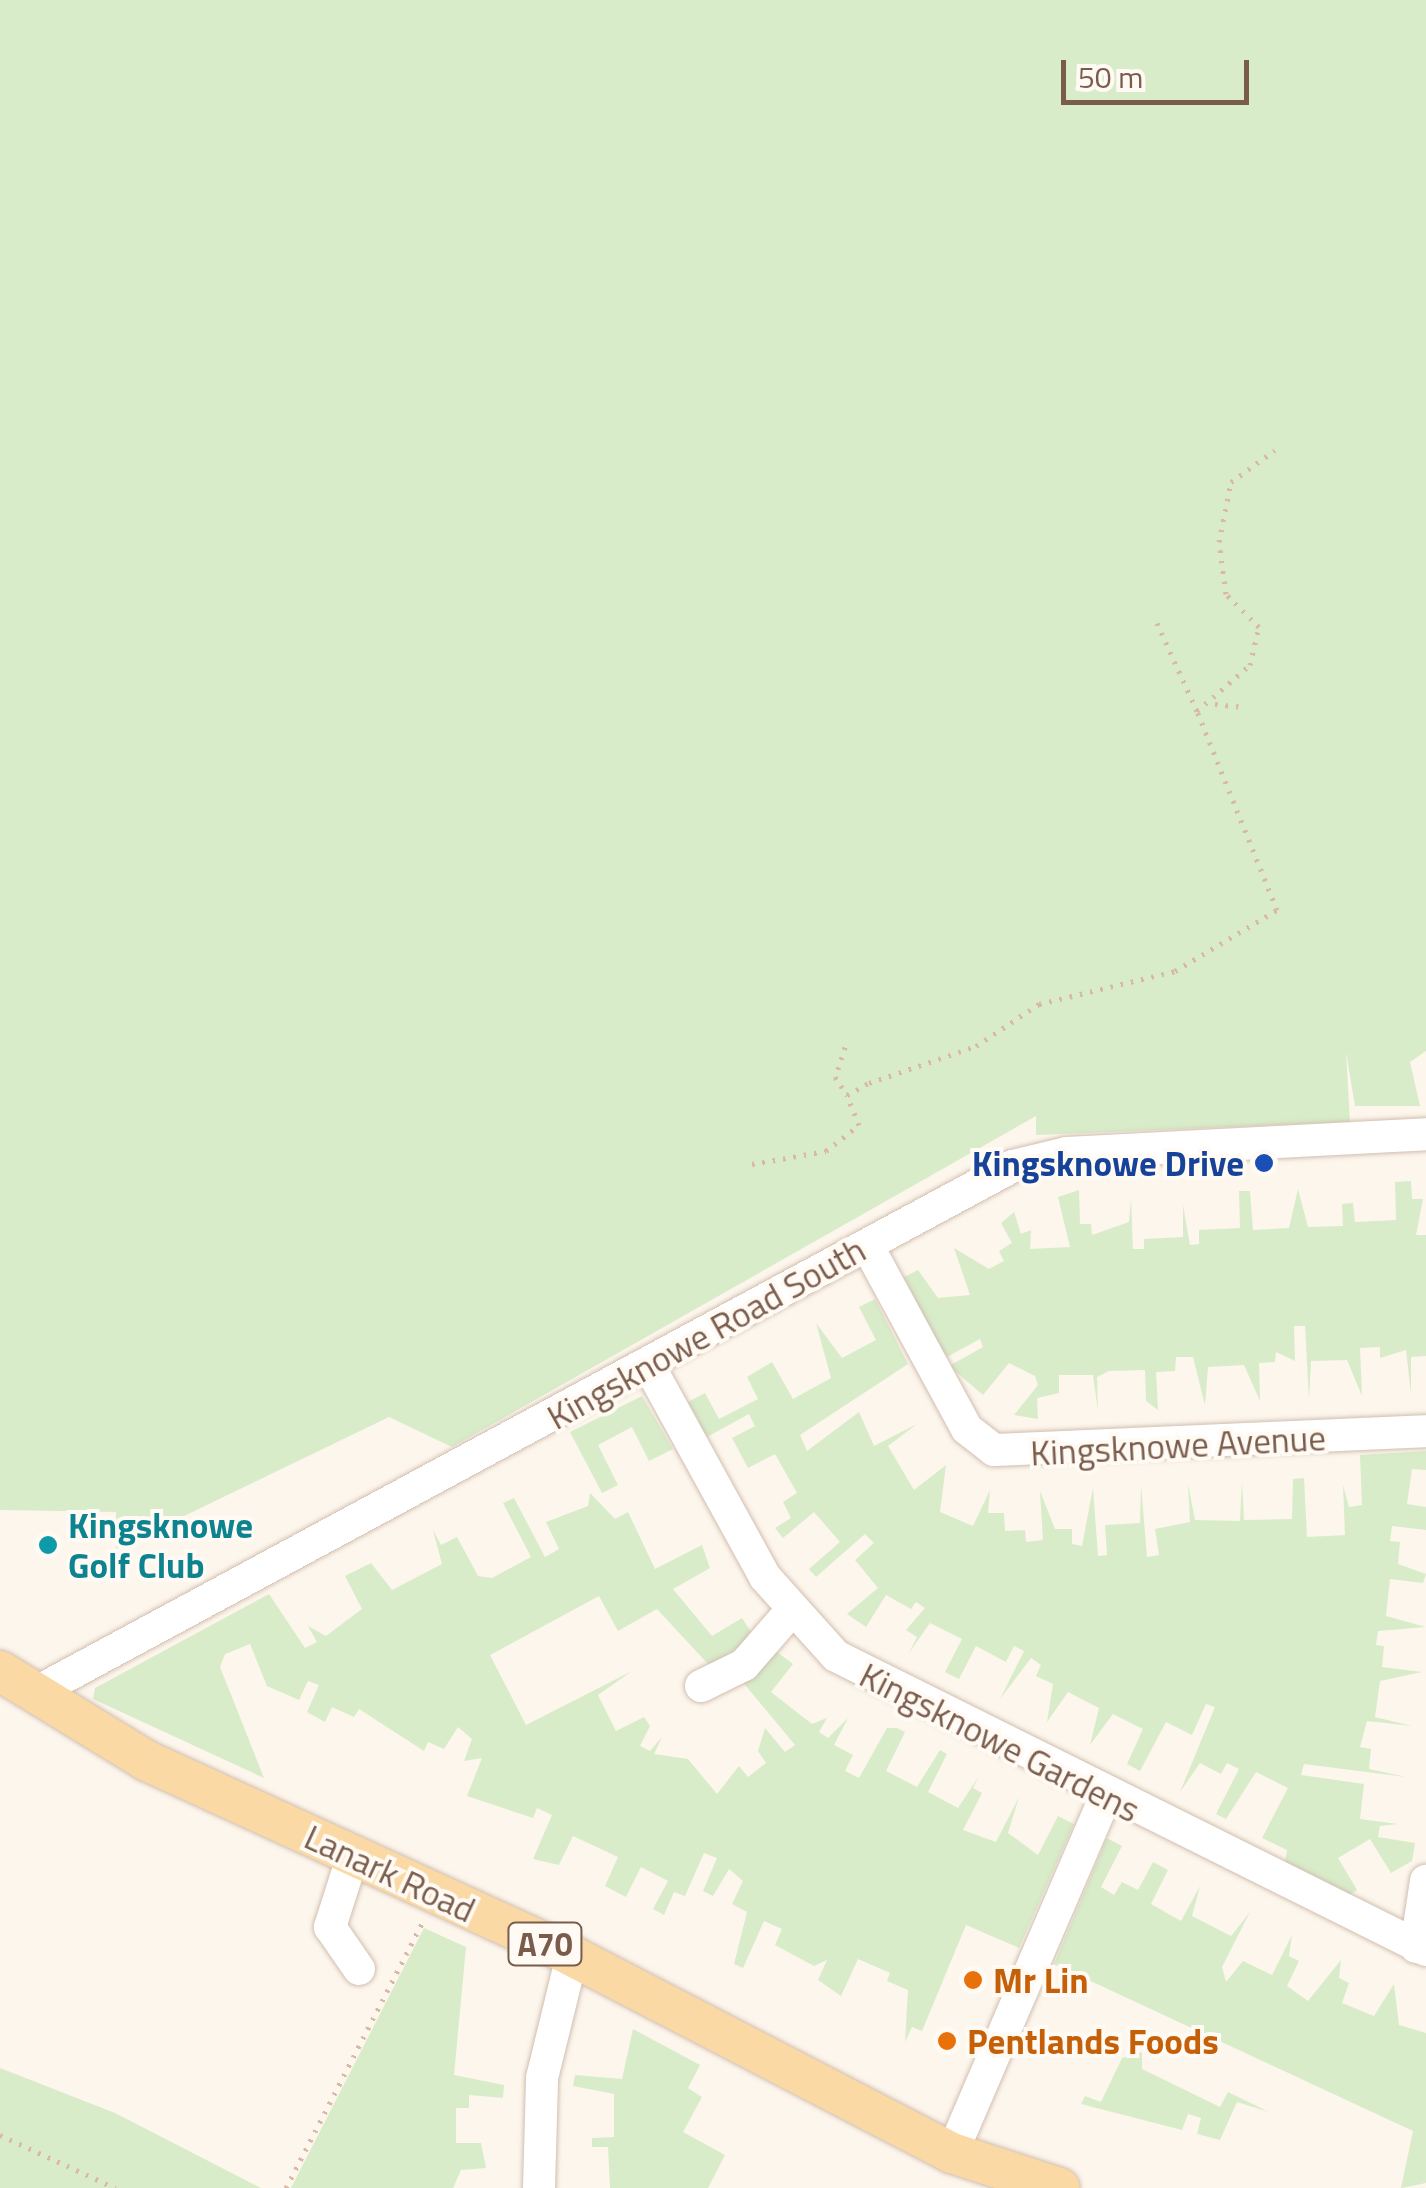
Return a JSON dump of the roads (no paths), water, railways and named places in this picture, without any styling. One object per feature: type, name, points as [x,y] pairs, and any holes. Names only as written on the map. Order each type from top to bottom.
[{"type":"main road","name":"Lanark Road","points":[[16,1682],[146,1762],[572,1956],[952,2153],[1058,2188]]},
{"type":"street","name":"Kingsknowe Road South","points":[[16,1682],[648,1364],[996,1173],[1052,1156],[1426,1134]]},
{"type":"street","name":"Kingsknowe Avenue","points":[[868,1245],[967,1429],[994,1450],[1426,1431]]},
{"type":"street","name":"Kingsknowe Gardens","points":[[648,1364],[791,1610],[860,1674],[1421,1949]]},
{"type":"street","points":[[701,1686],[744,1665],[791,1610]]},
{"type":"street","points":[[952,2153],[1106,1796]]},
{"type":"street","points":[[353,1856],[330,1927],[359,1969]]},
{"type":"street","points":[[1421,1949],[1426,1881]]},
{"type":"street","points":[[539,2188],[542,2078],[572,1956]]},
{"type":"place","name":"Kingsknowe Drive","points":[[1264,1163]]},
{"type":"place","name":"Kingsknowe Golf Club","points":[[48,1545]]},
{"type":"place","name":"Mr Lin","points":[[973,1980]]},
{"type":"place","name":"Pentlands Foods","points":[[947,2041]]}]
